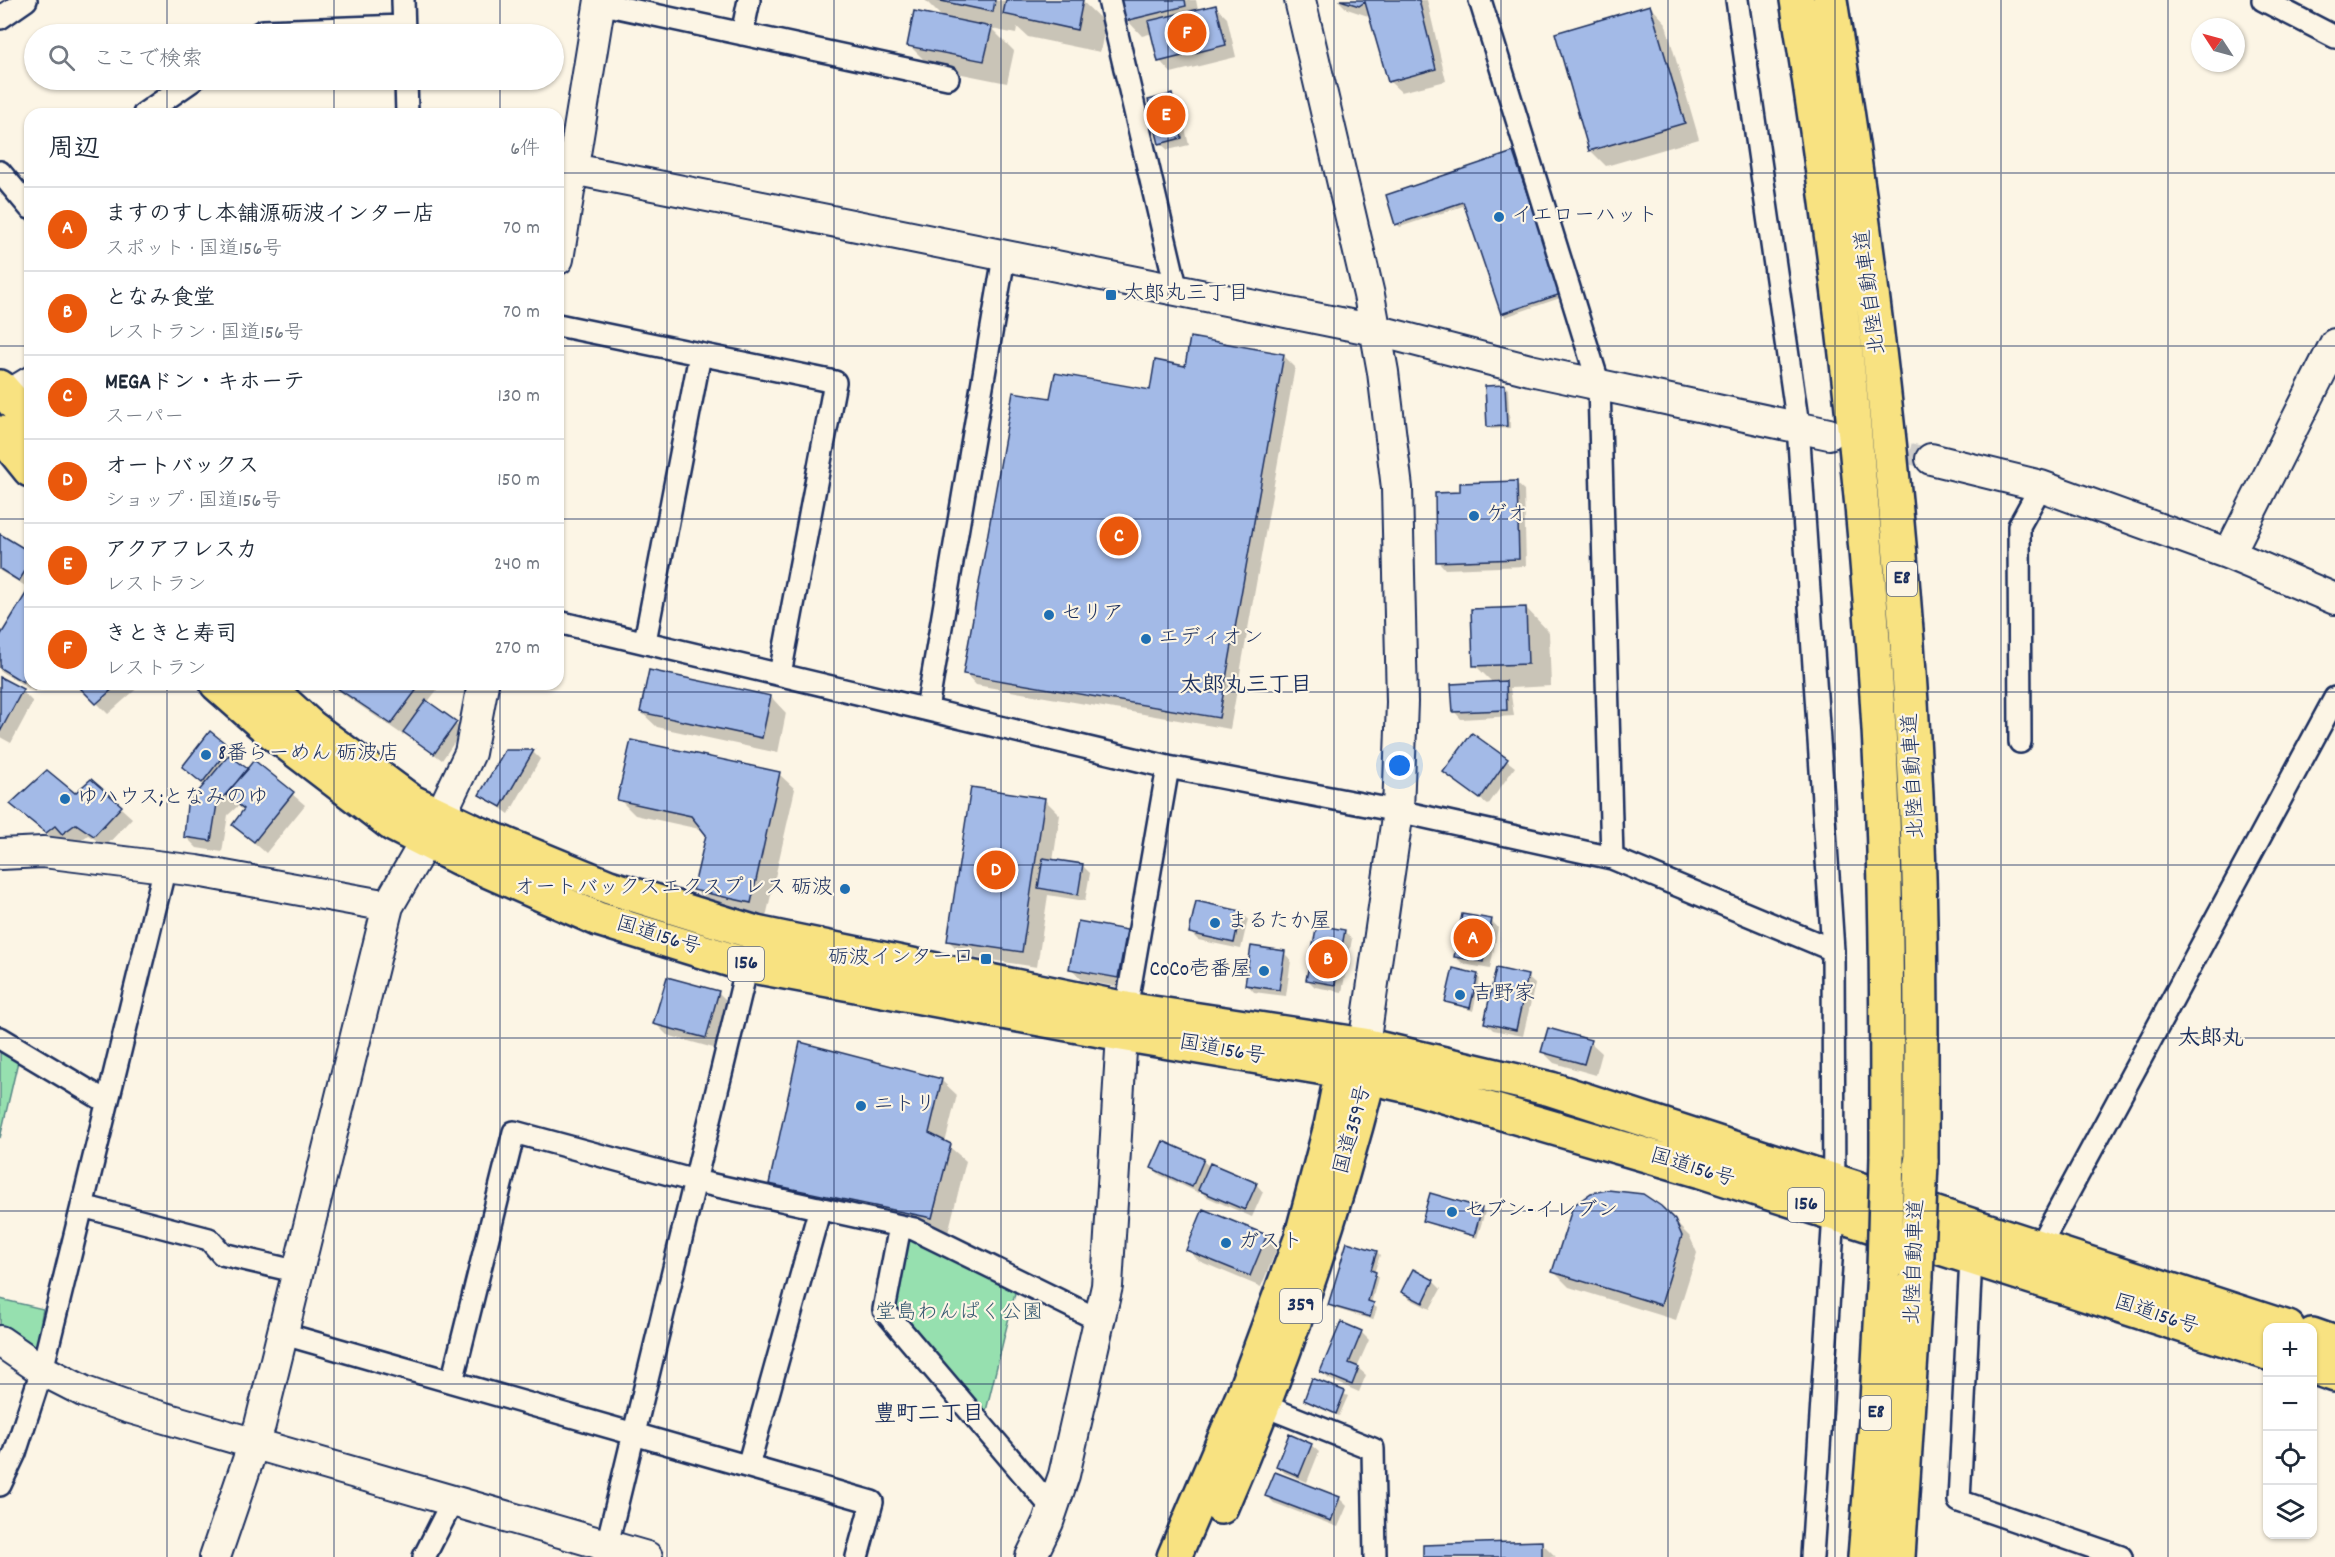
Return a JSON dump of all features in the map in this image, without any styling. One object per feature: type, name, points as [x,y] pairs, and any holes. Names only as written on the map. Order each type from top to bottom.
[{"type":"highway","name":"北陸自動車道","points":[[1797,0],[1834,254],[1866,542],[1884,847],[1887,1156],[1884,1269],[1876,1420],[1864,1557]]},
{"type":"highway","name":"北陸自動車道","points":[[1830,0],[1867,250],[1900,547],[1918,846],[1920,1162],[1916,1276],[1898,1557]]},
{"type":"highway","points":[[12,388],[24,411]]},
{"type":"highway","points":[[0,433],[24,463]]},
{"type":"highway","name":"国道156号","points":[[224,690],[268,729],[392,824],[434,828],[609,887],[756,933],[1413,1087],[1678,1165],[2263,1351]]},
{"type":"highway","name":"国道156号","points":[[271,690],[320,734],[412,802],[434,828],[598,919],[747,965],[1124,1021],[1364,1045],[1551,1089],[2040,1245],[2273,1323]]},
{"type":"highway","name":"国道359号","points":[[1198,1557],[1265,1406],[1312,1276],[1355,1074],[1364,1045]]},
{"type":"highway","name":"国道359号","points":[[1174,1557],[1242,1398],[1301,1239],[1331,1126],[1355,1074]]},
{"type":"highway","points":[[2317,1336],[2335,1343]]},
{"type":"highway","points":[[2317,1368],[2335,1375]]},
{"type":"street","points":[[0,18],[26,0]]},
{"type":"street","points":[[403,0],[404,24]]},
{"type":"street","points":[[742,34],[748,0]]},
{"type":"street","points":[[1109,0],[1176,291]]},
{"type":"street","points":[[1300,0],[1375,330],[1383,372],[1397,488],[1402,702],[1398,811],[1364,1045]]},
{"type":"street","points":[[1480,0],[1599,384],[1612,858]]},
{"type":"street","points":[[1737,0],[1798,426],[1833,950],[1834,1214],[1812,1557]]},
{"type":"street","points":[[2263,0],[2335,37]]},
{"type":"street","points":[[564,192],[566,170],[600,2],[948,78]]},
{"type":"street","points":[[153,108],[179,90]]},
{"type":"street","points":[[406,90],[407,108]]},
{"type":"street","points":[[566,170],[1375,330],[1530,370],[1829,434]]},
{"type":"street","points":[[0,172],[24,197]]},
{"type":"street","points":[[927,709],[1004,257]]},
{"type":"street","points":[[564,326],[835,382],[780,674]]},
{"type":"street","points":[[2229,554],[2335,344]]},
{"type":"street","points":[[645,640],[700,355]]},
{"type":"street","points":[[1931,459],[2041,486],[2229,554],[2335,599]]},
{"type":"street","points":[[2020,742],[2019,526],[2041,486]]},
{"type":"street","points":[[564,623],[645,640],[1168,767],[1398,811],[1612,858],[1833,950]]},
{"type":"street","points":[[215,1557],[255,1442],[284,1334],[388,906],[434,828],[470,753],[482,690]]},
{"type":"street","points":[[2026,1274],[2335,698]]},
{"type":"street","points":[[1031,1557],[1053,1509],[1064,1475],[1107,1286],[1124,1021],[1168,767]]},
{"type":"street","points":[[0,854],[43,852],[165,867],[388,906]]},
{"type":"street","points":[[0,1485],[15,1453],[42,1370],[165,867]]},
{"type":"street","points":[[606,1551],[756,933]]},
{"type":"street","points":[[0,1038],[107,1102]]},
{"type":"street","points":[[452,1382],[514,1132],[696,1181],[914,1229],[1100,1320]]},
{"type":"street","points":[[82,1206],[208,1239],[222,1254],[299,1272]]},
{"type":"street","points":[[748,1466],[820,1209]]},
{"type":"street","points":[[900,1226],[884,1311],[1053,1509]]},
{"type":"street","points":[[1971,1258],[1959,1501],[2121,1557]]},
{"type":"street","points":[[284,1334],[872,1502],[857,1557]]},
{"type":"street","points":[[0,1341],[42,1370],[86,1392],[127,1407],[255,1442],[606,1551],[647,1557]]},
{"type":"street","points":[[1265,1406],[1373,1449],[1375,1557]]},
{"type":"street","points":[[424,1557],[452,1502]]},
{"type":"green space","points":[[0,1045],[19,1057],[0,1138]]},
{"type":"green space","name":"堂島わんぱく公園","points":[[905,1232],[1016,1289],[985,1415],[888,1310]]},
{"type":"green space","points":[[0,1299],[43,1309],[35,1354],[0,1331]]},
{"type":"building","points":[[936,0],[995,0],[993,12]]},
{"type":"building","points":[[1006,0],[1083,0],[1077,30],[1003,14]]},
{"type":"building","points":[[1120,0],[1185,0],[1186,6],[1125,21]]},
{"type":"building","points":[[1340,0],[1419,0],[1436,69],[1388,82],[1365,2],[1359,6]]},
{"type":"building","points":[[1216,5],[1226,45],[1158,62],[1148,21]]},
{"type":"building","points":[[1650,5],[1685,123],[1589,151],[1555,33]]},
{"type":"building","points":[[914,11],[992,27],[984,61],[907,46]]},
{"type":"building","points":[[1172,94],[1182,138],[1159,144],[1148,100]]},
{"type":"building","points":[[1513,152],[1561,294],[1501,314],[1463,202],[1395,225],[1386,195]]},
{"type":"building","points":[[1190,337],[1284,354],[1219,718],[963,674],[1013,392],[1050,398],[1055,373],[1150,390],[1155,360],[1185,366]]},
{"type":"building","points":[[1505,385],[1507,426],[1487,427],[1485,386]]},
{"type":"building","points":[[1517,481],[1519,559],[1436,562],[1435,493],[1460,492],[1460,483]]},
{"type":"building","points":[[0,534],[24,548],[24,573],[19,581],[0,569]]},
{"type":"building","points":[[24,597],[23,682],[0,668],[0,636]]},
{"type":"building","points":[[1526,607],[1528,664],[1473,666],[1471,609]]},
{"type":"building","points":[[649,670],[771,696],[762,738],[640,712]]},
{"type":"building","points":[[0,677],[23,689],[0,732]]},
{"type":"building","points":[[1506,681],[1507,710],[1453,712],[1451,684]]},
{"type":"building","points":[[82,690],[111,690],[96,704]]},
{"type":"building","points":[[340,690],[416,690],[391,724]]},
{"type":"building","points":[[426,700],[457,722],[434,754],[403,732]]},
{"type":"building","points":[[210,731],[230,747],[202,783],[182,767]]},
{"type":"building","points":[[1472,733],[1508,759],[1480,799],[1443,772]]},
{"type":"building","points":[[631,740],[780,772],[751,903],[693,890],[706,835],[691,816],[617,800]]},
{"type":"building","points":[[505,750],[534,750],[501,807],[479,795]]},
{"type":"building","points":[[229,755],[248,769],[217,804],[211,841],[184,837],[187,805]]},
{"type":"building","points":[[254,760],[294,792],[254,842],[232,825],[244,809],[226,795]]},
{"type":"building","name":"ゆハウス;となみのゆ","points":[[47,770],[75,793],[91,779],[122,806],[94,836],[76,824],[62,834],[55,826],[46,833],[10,804]]},
{"type":"building","points":[[971,787],[1045,798],[1022,952],[947,941]]},
{"type":"building","points":[[1043,858],[1083,864],[1078,895],[1038,888]]},
{"type":"building","points":[[1196,901],[1241,911],[1234,943],[1189,933]]},
{"type":"building","points":[[1462,914],[1492,919],[1483,962],[1454,957]]},
{"type":"building","points":[[1078,921],[1127,930],[1118,978],[1069,969]]},
{"type":"building","points":[[1317,925],[1345,930],[1335,985],[1306,980]]},
{"type":"building","points":[[1251,946],[1285,951],[1279,990],[1245,985]]},
{"type":"building","points":[[1453,968],[1478,974],[1470,1008],[1445,1002]]},
{"type":"building","points":[[1496,968],[1528,975],[1516,1030],[1484,1023]]},
{"type":"building","points":[[667,977],[719,991],[706,1038],[653,1024]]},
{"type":"building","points":[[1548,1028],[1591,1040],[1584,1064],[1541,1052]]},
{"type":"building","name":"ニトリ","points":[[800,1042],[942,1079],[929,1133],[951,1144],[932,1218],[769,1184]]},
{"type":"building","points":[[1163,1141],[1204,1159],[1192,1187],[1151,1168]]},
{"type":"building","points":[[1210,1163],[1257,1183],[1245,1210],[1198,1190]]},
{"type":"building","points":[[1608,1190],[1643,1194],[1661,1206],[1675,1220],[1682,1236],[1661,1305],[1552,1272],[1573,1206],[1591,1193]]},
{"type":"building","points":[[1430,1193],[1482,1208],[1474,1236],[1422,1221]]},
{"type":"building","name":"ガスト","points":[[1203,1209],[1267,1235],[1250,1276],[1186,1250]]},
{"type":"building","points":[[1347,1242],[1377,1251],[1371,1270],[1376,1272],[1368,1301],[1374,1303],[1370,1317],[1328,1305]]},
{"type":"building","points":[[1413,1269],[1434,1280],[1423,1303],[1401,1292]]},
{"type":"building","points":[[1341,1322],[1362,1331],[1349,1363],[1359,1367],[1352,1385],[1320,1372]]},
{"type":"building","points":[[1312,1378],[1345,1391],[1336,1414],[1304,1400]]},
{"type":"building","points":[[1289,1434],[1312,1444],[1299,1476],[1276,1466]]},
{"type":"building","points":[[1275,1472],[1340,1497],[1331,1521],[1265,1496]]},
{"type":"building","points":[[1542,1541],[1542,1557],[1423,1557],[1423,1545]]},
{"type":"tunnel","points":[[1879,446],[1931,459]]},
{"type":"place","name":"きときと寿司","points":[[1187,33]]},
{"type":"place","name":"アクアフレスカ","points":[[1166,115]]},
{"type":"place","name":"イエローハット","points":[[1499,217]]},
{"type":"place","name":"太郎丸三丁目","points":[[1111,295]]},
{"type":"place","name":"ゲオ","points":[[1474,516]]},
{"type":"place","name":"MEGAドン・キホーテ","points":[[1119,536]]},
{"type":"place","name":"セリア","points":[[1049,615]]},
{"type":"place","name":"エディオン","points":[[1146,639]]},
{"type":"place","name":"8番らーめん 砺波店","points":[[206,755]]},
{"type":"place","name":"ゆハウス;となみのゆ","points":[[65,799]]},
{"type":"place","name":"オートバックス","points":[[996,870]]},
{"type":"place","name":"オートバックスエクスプレス 砺波","points":[[845,889]]},
{"type":"place","name":"まるたか屋","points":[[1215,923]]},
{"type":"place","name":"ますのすし本舗源砺波インター店","points":[[1473,938]]},
{"type":"place","name":"砺波インター口","points":[[986,959]]},
{"type":"place","name":"となみ食堂","points":[[1328,959]]},
{"type":"place","name":"CoCo壱番屋","points":[[1264,971]]},
{"type":"place","name":"吉野家","points":[[1460,995]]},
{"type":"place","name":"ニトリ","points":[[861,1106]]},
{"type":"place","name":"セブン-イレブン","points":[[1452,1212]]},
{"type":"place","name":"ガスト","points":[[1226,1243]]},
{"type":"district","name":"太郎丸三丁目","points":[[1246,686]]},
{"type":"district","name":"太郎丸","points":[[2211,1039]]},
{"type":"district","name":"豊町二丁目","points":[[929,1415]]}]
